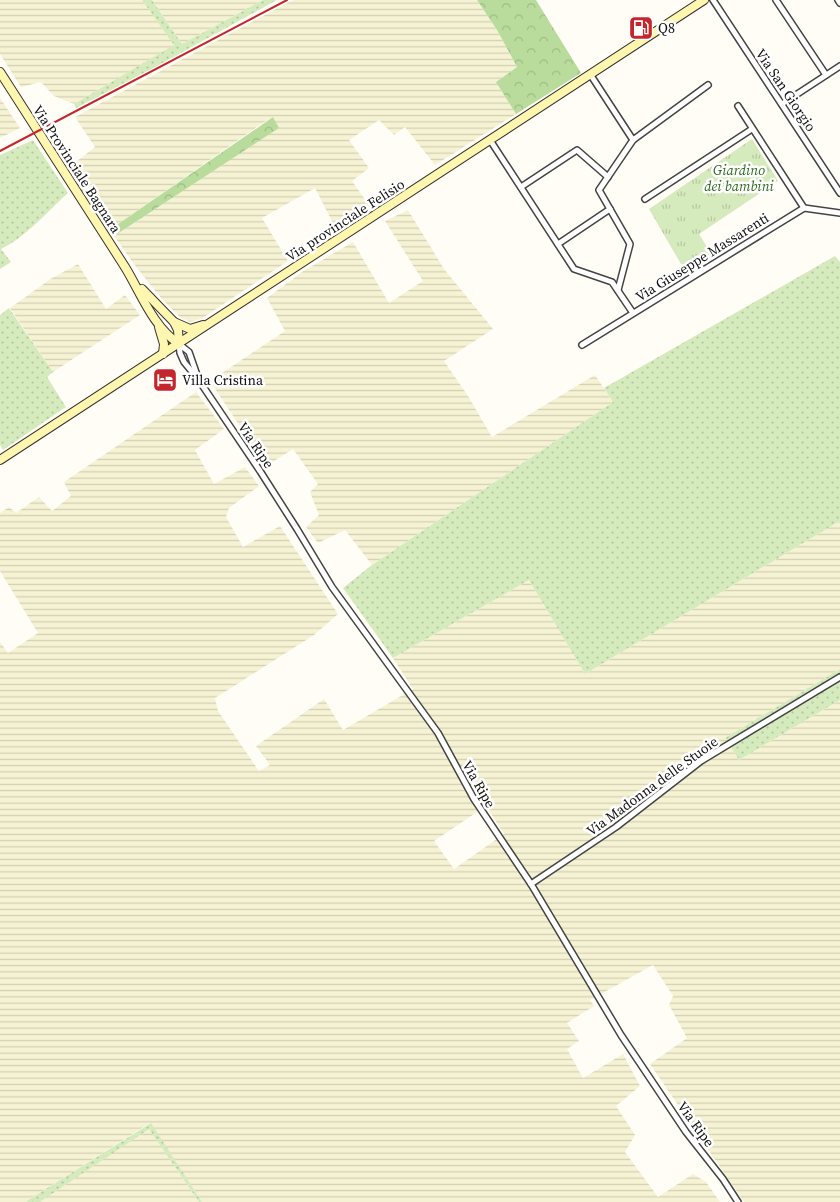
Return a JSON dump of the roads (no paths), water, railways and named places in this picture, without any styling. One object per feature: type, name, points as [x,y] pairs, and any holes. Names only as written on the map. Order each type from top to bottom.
[{"type":"main road","name":"Via provinciale Felisio","points":[[0,460],[704,0]]},
{"type":"main road","name":"Via Provinciale Bagnara","points":[[0,72],[133,280],[158,324],[164,344],[163,354]]},
{"type":"main road","name":"Via Provinciale Bagnara","points":[[133,280],[174,322]]},
{"type":"main road","points":[[174,322],[190,329],[197,328],[220,317]]},
{"type":"main road","points":[[174,322],[178,330],[179,344]]},
{"type":"main road","name":"Via Provinciale Bagnara","points":[[158,324],[179,344]]},
{"type":"street","name":"Via San Giorgio","points":[[713,0],[840,192]]},
{"type":"street","points":[[776,0],[826,75]]},
{"type":"street","points":[[782,104],[840,66]]},
{"type":"street","points":[[590,74],[633,140]]},
{"type":"street","points":[[618,290],[630,244],[599,190],[633,140],[708,85]]},
{"type":"street","points":[[738,106],[804,208],[840,212]]},
{"type":"street","points":[[645,199],[752,129]]},
{"type":"street","points":[[490,140],[574,269],[612,282],[634,313]]},
{"type":"street","points":[[521,187],[577,150],[608,177]]},
{"type":"street","name":"Via Giuseppe Massarenti","points":[[582,345],[804,208]]},
{"type":"street","points":[[558,244],[610,209]]},
{"type":"street","name":"Via Ripe","points":[[179,344],[184,362],[198,379],[297,528],[332,587],[438,733],[474,799],[531,884],[621,1035],[686,1132],[723,1179],[738,1202]]},
{"type":"street","name":"Via Madonna delle Stuoie","points":[[531,884],[616,826],[702,761],[840,677]]},
{"type":"railway","points":[[0,151],[287,0]]},
{"type":"place","name":"Q8","points":[[641,28]]},
{"type":"place","name":"Villa Cristina","points":[[165,380]]},
{"type":"park label","name":"Giardino dei bambini","points":[[739,178]]}]
